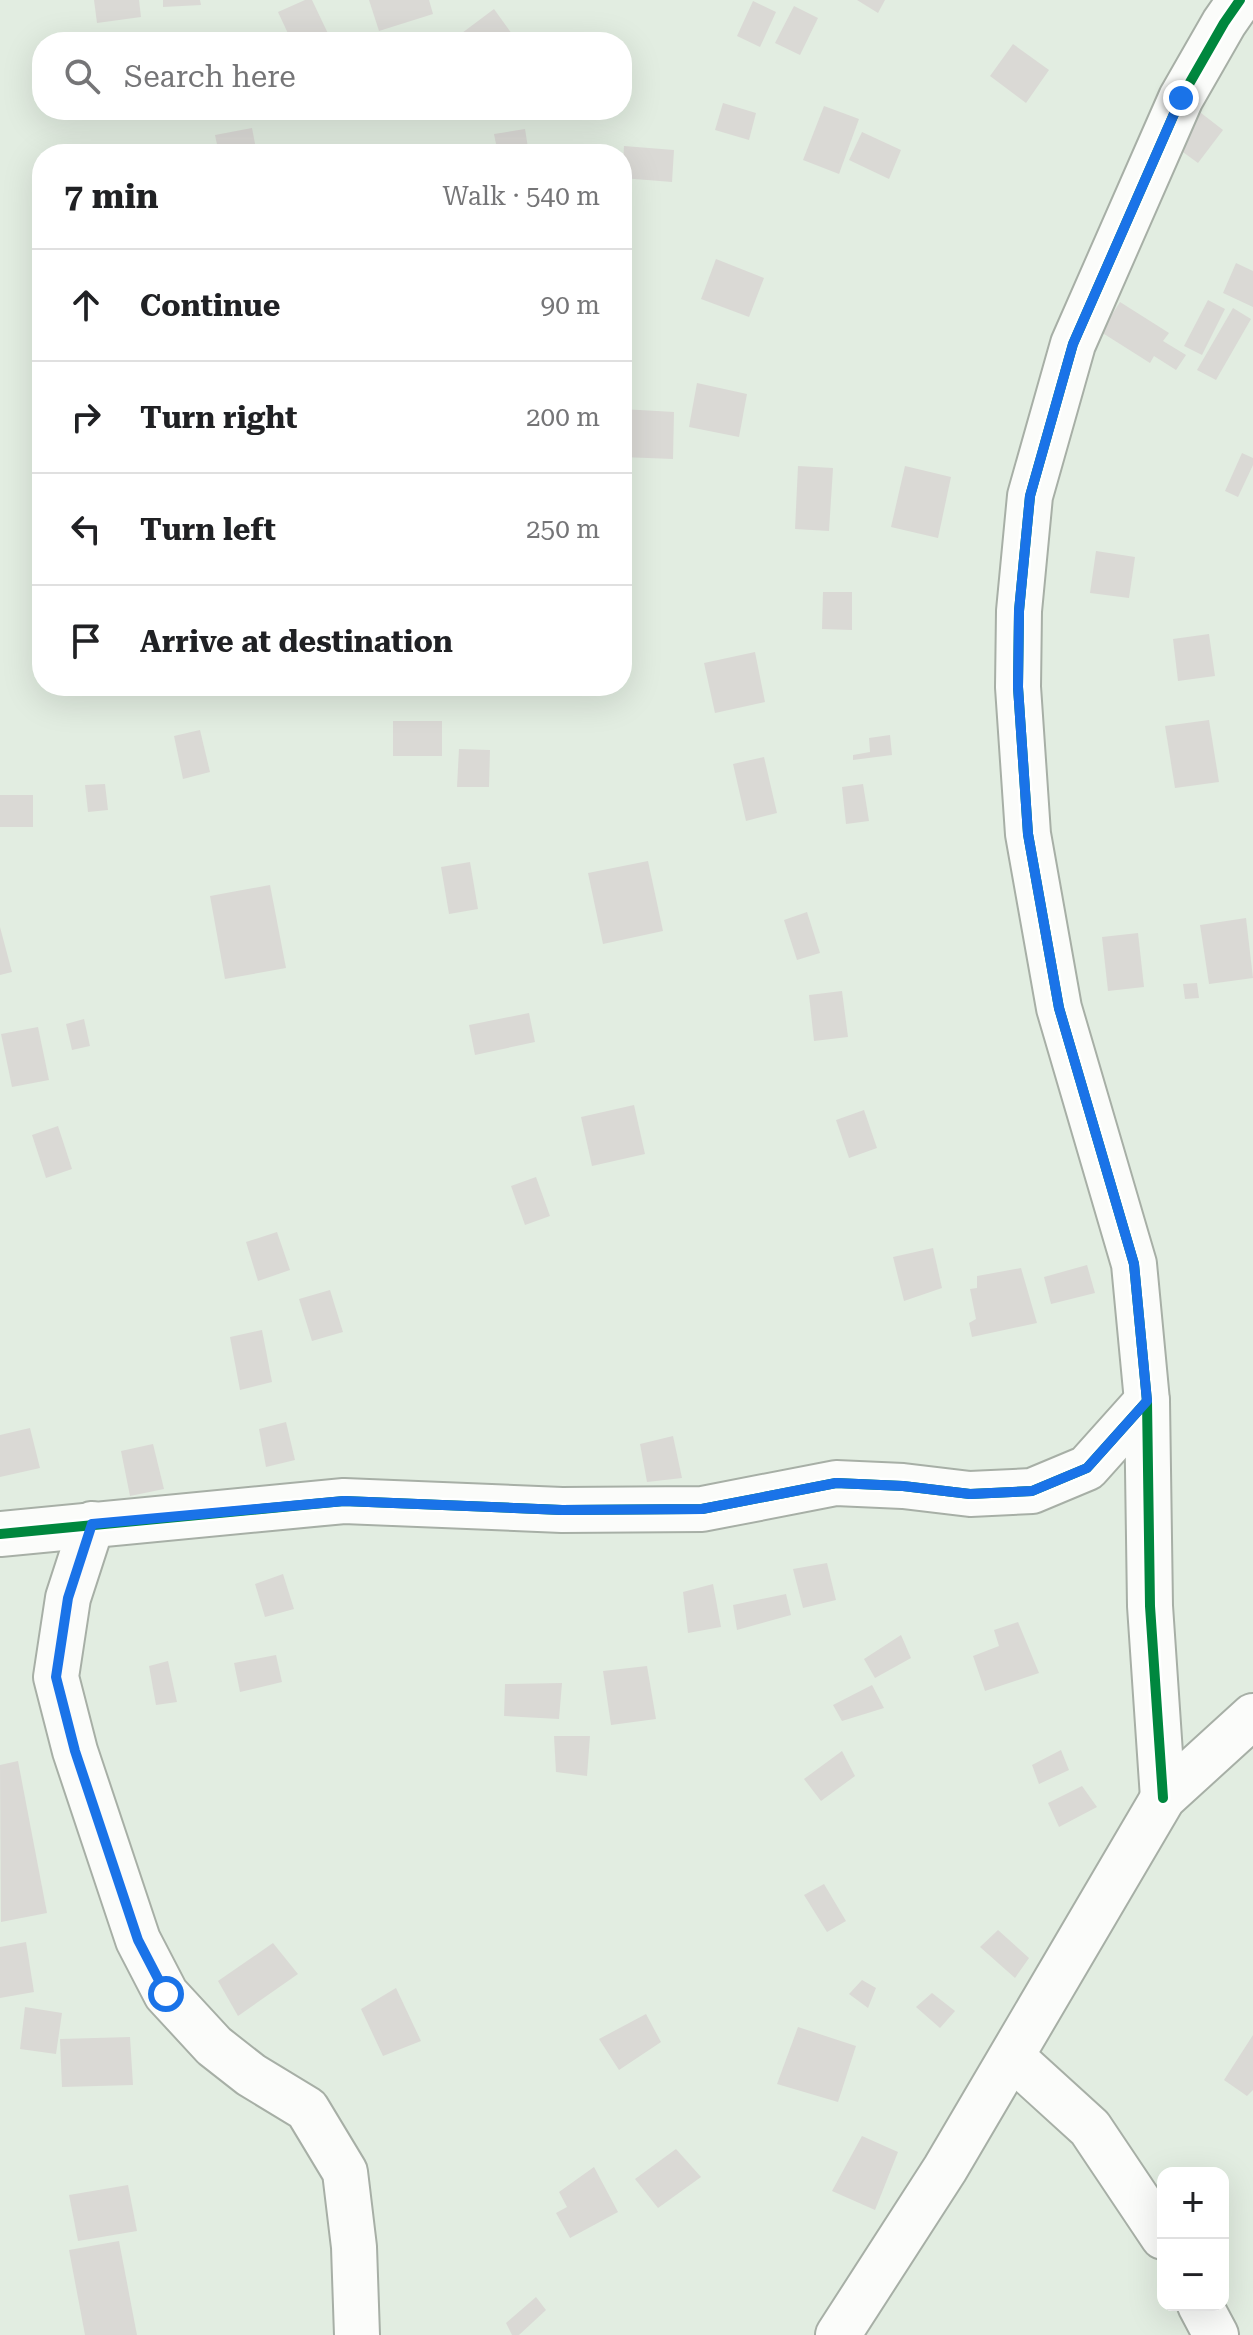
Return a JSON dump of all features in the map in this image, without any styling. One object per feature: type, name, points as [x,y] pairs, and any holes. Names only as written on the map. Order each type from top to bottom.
[{"type":"street","points":[[1163,1798],[1150,1606],[1147,1401],[1134,1264],[1059,1008],[1028,834],[1018,687],[1019,611],[1030,496],[1073,344],[1181,98],[1240,0]]},
{"type":"street","points":[[0,1534],[344,1501],[562,1510],[702,1509],[836,1483],[903,1486],[970,1494],[1032,1491],[1087,1468],[1147,1401]]},
{"type":"street","points":[[92,1524],[68,1598],[56,1677],[75,1751],[138,1940],[166,1994],[214,2046],[251,2075],[307,2109],[345,2172],[354,2247],[357,2335]]},
{"type":"street","points":[[838,2335],[945,2169],[1163,1798],[1253,1716]]},
{"type":"street","points":[[1012,2057],[1090,2128],[1157,2228]]},
{"type":"street","points":[[1203,2311],[1216,2335]]},
{"type":"building","points":[[94,0],[139,0],[141,17],[97,23]]},
{"type":"building","points":[[163,0],[200,0],[201,5],[163,7]]},
{"type":"building","points":[[312,0],[327,32],[287,32],[278,12]]},
{"type":"building","points":[[369,0],[429,0],[433,14],[379,31]]},
{"type":"building","points":[[857,0],[885,0],[878,13]]},
{"type":"building","points":[[753,1],[776,12],[760,47],[737,36]]},
{"type":"building","points":[[794,6],[818,18],[800,55],[775,43]]},
{"type":"building","points":[[494,9],[511,32],[463,32]]},
{"type":"building","points":[[1013,44],[1049,70],[1026,103],[990,76]]},
{"type":"building","points":[[723,103],[756,113],[749,140],[715,130]]},
{"type":"building","points":[[824,106],[859,119],[839,174],[803,160]]},
{"type":"building","points":[[1201,113],[1223,130],[1198,163],[1176,147]]},
{"type":"building","points":[[252,128],[255,144],[217,144],[215,135]]},
{"type":"building","points":[[525,129],[527,144],[496,144],[494,134]]},
{"type":"building","points":[[862,132],[901,150],[889,179],[849,160]]},
{"type":"building","points":[[632,147],[674,150],[672,182],[632,179]]},
{"type":"building","points":[[716,259],[764,278],[749,317],[701,299]]},
{"type":"building","points":[[1236,263],[1253,271],[1253,307],[1223,293]]},
{"type":"building","points":[[1208,300],[1225,309],[1202,355],[1184,346]]},
{"type":"building","points":[[1120,302],[1169,333],[1163,341],[1186,355],[1176,370],[1154,356],[1150,363],[1101,332]]},
{"type":"building","points":[[1233,308],[1251,319],[1216,380],[1197,370]]},
{"type":"building","points":[[697,383],[747,394],[739,437],[689,427]]},
{"type":"building","points":[[632,410],[674,412],[673,459],[632,457]]},
{"type":"building","points":[[1242,453],[1253,458],[1253,465],[1238,497],[1225,491]]},
{"type":"building","points":[[798,466],[833,468],[829,531],[795,529]]},
{"type":"building","points":[[905,466],[951,477],[938,538],[891,527]]},
{"type":"building","points":[[1096,551],[1135,557],[1129,598],[1090,593]]},
{"type":"building","points":[[823,592],[852,592],[852,630],[822,629]]},
{"type":"building","points":[[1209,634],[1215,676],[1178,681],[1173,639]]},
{"type":"building","points":[[755,652],[765,702],[715,713],[704,663]]},
{"type":"building","points":[[1209,720],[1219,782],[1175,788],[1165,726]]},
{"type":"building","points":[[393,721],[442,721],[442,756],[393,756]]},
{"type":"building","points":[[200,730],[210,772],[183,779],[174,736]]},
{"type":"building","points":[[890,735],[892,755],[853,760],[853,755],[870,752],[869,738]]},
{"type":"building","points":[[459,749],[490,750],[489,787],[457,787]]},
{"type":"building","points":[[764,757],[777,813],[746,821],[733,764]]},
{"type":"building","points":[[105,784],[108,810],[88,812],[85,785]]},
{"type":"building","points":[[863,784],[869,821],[846,824],[842,787]]},
{"type":"building","points":[[0,795],[33,795],[33,827],[0,827]]},
{"type":"building","points":[[648,861],[663,931],[603,944],[588,873]]},
{"type":"building","points":[[470,862],[478,909],[449,914],[441,867]]},
{"type":"building","points":[[270,885],[286,968],[225,979],[210,896]]},
{"type":"building","points":[[807,912],[820,953],[797,960],[784,920]]},
{"type":"building","points":[[1246,918],[1253,978],[1209,984],[1200,925]]},
{"type":"building","points":[[0,927],[12,972],[0,975]]},
{"type":"building","points":[[1138,933],[1144,987],[1108,991],[1102,937]]},
{"type":"building","points":[[1197,983],[1199,998],[1185,999],[1183,984]]},
{"type":"building","points":[[842,991],[848,1037],[814,1041],[809,995]]},
{"type":"building","points":[[529,1013],[535,1042],[475,1055],[469,1025]]},
{"type":"building","points":[[84,1019],[90,1046],[72,1050],[66,1024]]},
{"type":"building","points":[[38,1027],[49,1080],[12,1087],[1,1034]]},
{"type":"building","points":[[634,1105],[645,1154],[592,1166],[581,1117]]},
{"type":"building","points":[[864,1110],[877,1148],[849,1158],[836,1120]]},
{"type":"building","points":[[58,1126],[72,1169],[46,1178],[32,1135]]},
{"type":"building","points":[[536,1177],[550,1216],[525,1225],[511,1186]]},
{"type":"building","points":[[277,1232],[290,1270],[258,1281],[246,1242]]},
{"type":"building","points":[[933,1248],[942,1288],[904,1301],[893,1257]]},
{"type":"building","points":[[1087,1265],[1095,1293],[1051,1304],[1044,1277]]},
{"type":"building","points":[[1021,1268],[1037,1323],[972,1337],[969,1323],[976,1319],[970,1289],[977,1288],[977,1276]]},
{"type":"building","points":[[330,1290],[343,1332],[312,1341],[299,1299]]},
{"type":"building","points":[[262,1330],[272,1382],[240,1390],[230,1337]]},
{"type":"building","points":[[286,1422],[295,1460],[266,1467],[259,1429]]},
{"type":"building","points":[[30,1428],[40,1468],[0,1477],[0,1435]]},
{"type":"building","points":[[673,1436],[682,1478],[647,1482],[640,1444]]},
{"type":"building","points":[[153,1444],[164,1489],[130,1496],[121,1451]]},
{"type":"building","points":[[827,1563],[836,1600],[803,1608],[793,1569]]},
{"type":"building","points":[[283,1574],[294,1609],[265,1617],[255,1584]]},
{"type":"building","points":[[713,1584],[721,1627],[688,1633],[683,1592]]},
{"type":"building","points":[[786,1594],[791,1615],[737,1630],[733,1605]]},
{"type":"building","points":[[1018,1622],[1039,1673],[985,1691],[973,1656],[999,1646],[994,1630]]},
{"type":"building","points":[[901,1635],[911,1658],[875,1678],[864,1659]]},
{"type":"building","points":[[276,1655],[282,1682],[240,1692],[234,1663]]},
{"type":"building","points":[[168,1661],[177,1702],[156,1705],[149,1666]]},
{"type":"building","points":[[647,1666],[656,1719],[611,1725],[603,1671]]},
{"type":"building","points":[[562,1683],[559,1719],[504,1716],[505,1684]]},
{"type":"building","points":[[872,1685],[884,1708],[842,1721],[833,1705]]},
{"type":"building","points":[[554,1736],[590,1736],[587,1776],[556,1772]]},
{"type":"building","points":[[1061,1750],[1069,1770],[1039,1784],[1032,1765]]},
{"type":"building","points":[[842,1751],[855,1776],[821,1801],[804,1779]]},
{"type":"building","points":[[18,1761],[47,1913],[1,1922],[0,1765]]},
{"type":"building","points":[[1082,1786],[1097,1807],[1059,1827],[1048,1803]]},
{"type":"building","points":[[824,1884],[846,1921],[827,1932],[804,1895]]},
{"type":"building","points":[[998,1930],[1029,1958],[1015,1978],[980,1947]]},
{"type":"building","points":[[26,1942],[34,1992],[0,1998],[0,1947]]},
{"type":"building","points":[[273,1943],[298,1974],[238,2016],[218,1981]]},
{"type":"building","points":[[862,1980],[876,1988],[868,2008],[849,1994]]},
{"type":"building","points":[[396,1988],[421,2041],[383,2056],[361,2009]]},
{"type":"building","points":[[932,1993],[955,2011],[940,2028],[916,2007]]},
{"type":"building","points":[[25,2007],[62,2013],[56,2054],[20,2049]]},
{"type":"building","points":[[646,2014],[661,2042],[619,2070],[599,2039]]},
{"type":"building","points":[[798,2027],[856,2046],[838,2102],[777,2084]]},
{"type":"building","points":[[1253,2035],[1253,2090],[1247,2096],[1224,2080]]},
{"type":"building","points":[[130,2037],[133,2085],[62,2087],[60,2039]]},
{"type":"building","points":[[862,2136],[898,2152],[875,2210],[832,2191]]},
{"type":"building","points":[[676,2149],[701,2177],[658,2208],[635,2179]]},
{"type":"building","points":[[594,2167],[618,2212],[570,2238],[556,2213],[567,2207],[559,2192]]},
{"type":"building","points":[[128,2185],[137,2231],[78,2241],[69,2195]]},
{"type":"building","points":[[119,2241],[137,2335],[85,2335],[69,2250]]},
{"type":"building","points":[[536,2297],[546,2310],[519,2335],[512,2335],[506,2323]]},
{"type":"cycle path","points":[[1163,1798],[1150,1606],[1147,1401],[1134,1264],[1059,1008],[1028,834],[1018,687],[1019,611],[1030,496],[1073,344],[1181,98],[1240,0]]},
{"type":"cycle path","points":[[0,1534],[344,1501],[562,1510],[702,1509],[836,1483],[903,1486],[970,1494],[1032,1491],[1087,1468],[1147,1401]]},
{"type":"route","points":[[166,1994],[138,1940],[75,1751],[56,1677],[68,1598],[92,1524],[344,1501],[562,1510],[702,1509],[836,1483],[903,1486],[970,1494],[1032,1491],[1087,1468],[1147,1401],[1134,1264],[1059,1008],[1028,834],[1018,687],[1019,611],[1030,496],[1073,344],[1181,98]]}]
